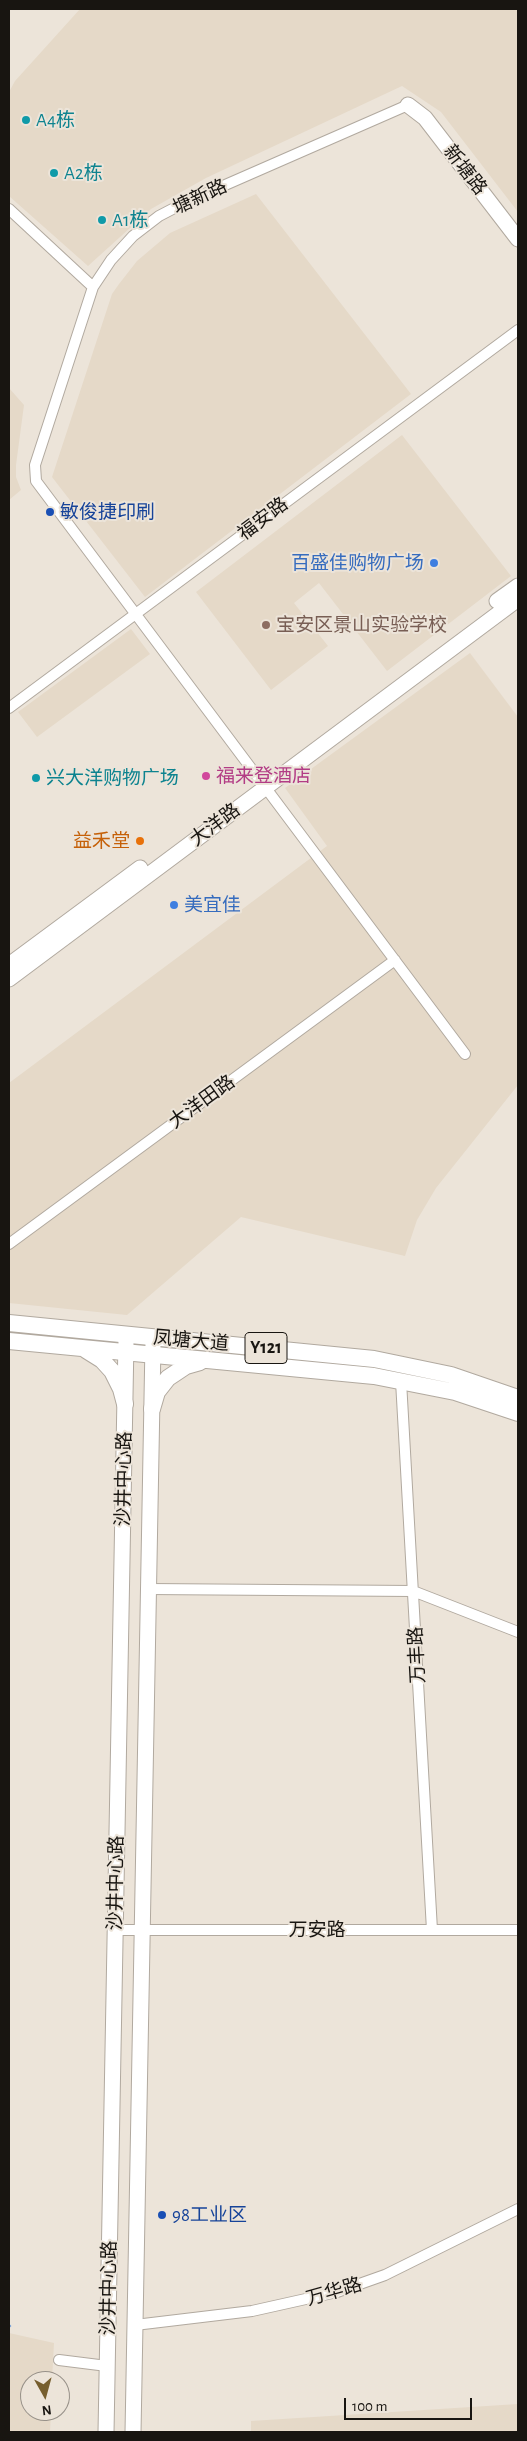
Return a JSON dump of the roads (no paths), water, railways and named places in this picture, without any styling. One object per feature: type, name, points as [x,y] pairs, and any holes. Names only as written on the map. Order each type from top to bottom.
[{"type":"main road","name":"凤塘大道","points":[[9,1323],[374,1359],[451,1375],[518,1398]]},
{"type":"main road","name":"凤塘大道","points":[[9,1340],[401,1380],[463,1394],[518,1413]]},
{"type":"main road","points":[[79,1347],[92,1353],[107,1364],[119,1383],[125,1404]]},
{"type":"main road","points":[[152,1409],[160,1387],[173,1374],[193,1364],[214,1360]]},
{"type":"street","name":"新塘路","points":[[408,105],[425,118],[518,239]]},
{"type":"street","name":"塘新路","points":[[136,614],[36,481],[35,464],[93,287],[122,247],[146,226],[171,209],[408,105]]},
{"type":"street","points":[[9,208],[93,287]]},
{"type":"street","name":"福安路","points":[[9,708],[518,330]]},
{"type":"street","name":"大洋路","points":[[9,979],[518,586]]},
{"type":"street","name":"大洋路","points":[[9,965],[518,599]]},
{"type":"street","points":[[136,614],[465,1054]]},
{"type":"street","name":"大洋田路","points":[[9,1244],[395,960]]},
{"type":"street","name":"沙井中心路","points":[[106,2432],[127,1335]]},
{"type":"street","name":"沙井中心路","points":[[133,2432],[153,1337]]},
{"type":"street","name":"万丰路","points":[[401,1380],[432,1930]]},
{"type":"street","points":[[148,1589],[413,1592],[518,1632]]},
{"type":"street","name":"万安路","points":[[116,1930],[518,1930]]},
{"type":"street","name":"万华路","points":[[135,2326],[252,2312],[338,2292],[386,2275],[518,2209]]},
{"type":"street","points":[[59,2360],[107,2366]]},
{"type":"place","name":"A4栋","points":[[26,120]]},
{"type":"place","name":"A2栋","points":[[54,173]]},
{"type":"place","name":"A1栋","points":[[102,220]]},
{"type":"place","name":"敏俊捷印刷","points":[[50,512]]},
{"type":"place","name":"百盛佳购物广场","points":[[434,563]]},
{"type":"place","name":"宝安区景山实验学校","points":[[266,625]]},
{"type":"place","name":"福来登酒店","points":[[206,776]]},
{"type":"place","name":"兴大洋购物广场","points":[[36,778]]},
{"type":"place","name":"益禾堂","points":[[140,841]]},
{"type":"place","name":"美宜佳","points":[[174,905]]},
{"type":"place","name":"98工业区","points":[[162,2215]]}]
